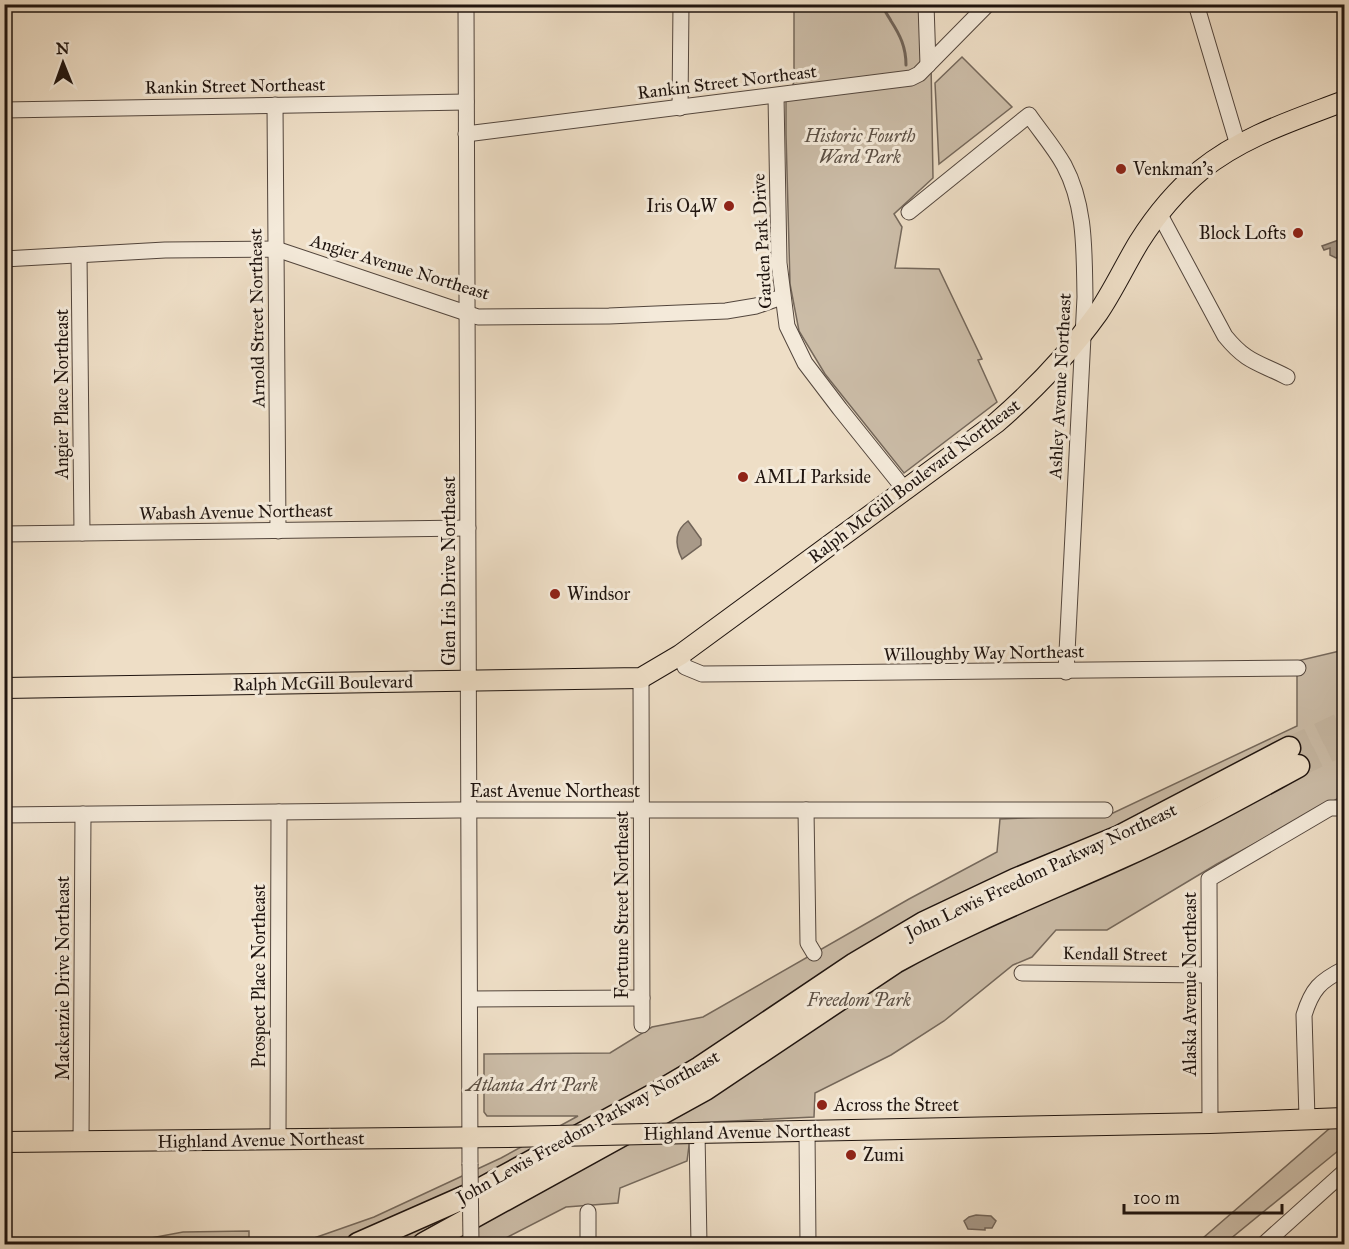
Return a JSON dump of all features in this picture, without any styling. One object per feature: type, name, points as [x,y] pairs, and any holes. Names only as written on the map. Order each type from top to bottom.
[{"type":"highway","name":"John Lewis Freedom Parkway Northeast","points":[[358,1245],[474,1193],[654,1095],[700,1068],[855,964],[924,923],[1015,880],[1119,837],[1293,757],[1164,837],[927,944],[895,962],[705,1089],[424,1245]]},
{"type":"main road","name":"Ralph McGill Boulevard Northeast","points":[[641,678],[680,655],[996,423],[1034,390],[1069,352],[1099,311],[1138,243],[1159,213],[1200,171],[1238,145],[1276,127],[1344,101]]},
{"type":"main road","name":"Ralph McGill Boulevard","points":[[4,688],[641,678]]},
{"type":"main road","name":"Highland Avenue Northeast","points":[[4,1142],[472,1138],[1210,1123],[1344,1118]]},
{"type":"street","name":"Glen Iris Drive Northeast","points":[[466,4],[471,1245]]},
{"type":"street","points":[[680,108],[681,4]]},
{"type":"street","points":[[926,4],[928,65]]},
{"type":"street","name":"Rankin Street Northeast","points":[[466,134],[911,78],[919,74],[988,4]]},
{"type":"street","points":[[1196,4],[1238,145]]},
{"type":"street","name":"Garden Park Drive","points":[[776,96],[779,263],[787,326],[806,363],[905,490]]},
{"type":"street","name":"Rankin Street Northeast","points":[[4,110],[466,102]]},
{"type":"street","name":"Arnold Street Northeast","points":[[275,105],[278,531]]},
{"type":"street","name":"Ashley Avenue Northeast","points":[[909,212],[1029,115],[1065,166],[1074,187],[1084,241],[1084,332],[1066,672]]},
{"type":"street","points":[[1159,213],[1225,336],[1237,351],[1253,362],[1287,377]]},
{"type":"street","name":"Angier Avenue Northeast","points":[[4,259],[176,250],[276,249],[478,316],[609,316],[726,311],[756,306],[782,297]]},
{"type":"street","name":"Angier Place Northeast","points":[[79,255],[81,268],[82,533]]},
{"type":"street","name":"Wabash Avenue Northeast","points":[[4,534],[468,528]]},
{"type":"street","name":"Willoughby Way Northeast","points":[[680,655],[685,667],[702,674],[1298,668]]},
{"type":"street","name":"Fortune Street Northeast","points":[[641,678],[642,1025]]},
{"type":"street","name":"Alaska Avenue Northeast","points":[[1210,1123],[1209,879],[1337,808]]},
{"type":"street","name":"East Avenue Northeast","points":[[4,815],[470,810],[1105,810]]},
{"type":"street","points":[[806,810],[808,943],[814,953]]},
{"type":"street","name":"Prospect Place Northeast","points":[[278,1140],[279,812]]},
{"type":"street","name":"Mackenzie Drive Northeast","points":[[81,1142],[83,814]]},
{"type":"street","points":[[1307,1118],[1304,1015],[1309,999],[1318,985],[1344,969]]},
{"type":"street","name":"Kendall Street","points":[[1022,973],[1209,975]]},
{"type":"street","points":[[471,999],[642,998]]},
{"type":"street","points":[[807,1131],[808,1245]]},
{"type":"street","points":[[695,1133],[699,1245]]},
{"type":"street","points":[[1264,1245],[1344,1172]]},
{"type":"street","points":[[588,1212],[588,1245]]},
{"type":"green space","name":"Historic Fourth Ward Park","points":[[794,5],[930,5],[933,178],[894,214],[902,227],[895,268],[939,269],[982,359],[978,360],[997,402],[904,473],[825,374],[799,331],[790,284],[786,134],[786,102],[794,82]]},
{"type":"green space","points":[[962,57],[1012,107],[939,164],[935,83]]},
{"type":"green space","name":"Freedom Park","points":[[1344,650],[1344,798],[1337,799],[1217,864],[1107,930],[1056,930],[1032,957],[1013,965],[944,1021],[891,1055],[815,1093],[814,1117],[692,1123],[687,1161],[620,1188],[618,1203],[566,1207],[494,1244],[297,1244],[374,1217],[501,1158],[578,1116],[487,1116],[484,1112],[484,1054],[610,1053],[652,1027],[703,1017],[909,899],[997,852],[1000,819],[1111,814],[1297,726],[1297,661]]},
{"type":"green space","points":[[1344,1116],[1344,1146],[1224,1244],[1196,1244]]},
{"type":"green space","points":[[249,1231],[249,1244],[128,1244],[183,1232]]},
{"type":"shaded area","points":[[1344,238],[1344,255],[1336,258],[1330,255],[1330,248],[1324,250],[1322,246]]},
{"type":"shaded area","points":[[688,521],[701,539],[701,545],[682,559],[677,539],[680,529]]},
{"type":"shaded area","points":[[976,1215],[991,1216],[996,1221],[992,1228],[985,1228],[985,1230],[968,1229],[964,1221]]},
{"type":"waterway","points":[[883,4],[902,42],[906,65]]},
{"type":"tunnel","points":[[1289,748],[1344,722]]},
{"type":"tunnel","points":[[1298,766],[1344,744]]},
{"type":"place","name":"Venkman's","points":[[1121,169]]},
{"type":"place","name":"Iris O4W","points":[[729,206]]},
{"type":"place","name":"Block Lofts","points":[[1298,233]]},
{"type":"place","name":"AMLI Parkside","points":[[743,477]]},
{"type":"place","name":"Windsor","points":[[555,594]]},
{"type":"place","name":"Across the Street","points":[[822,1105]]},
{"type":"place","name":"Zumi","points":[[851,1155]]},
{"type":"park label","name":"Atlanta Art Park","points":[[532,1085]]}]
